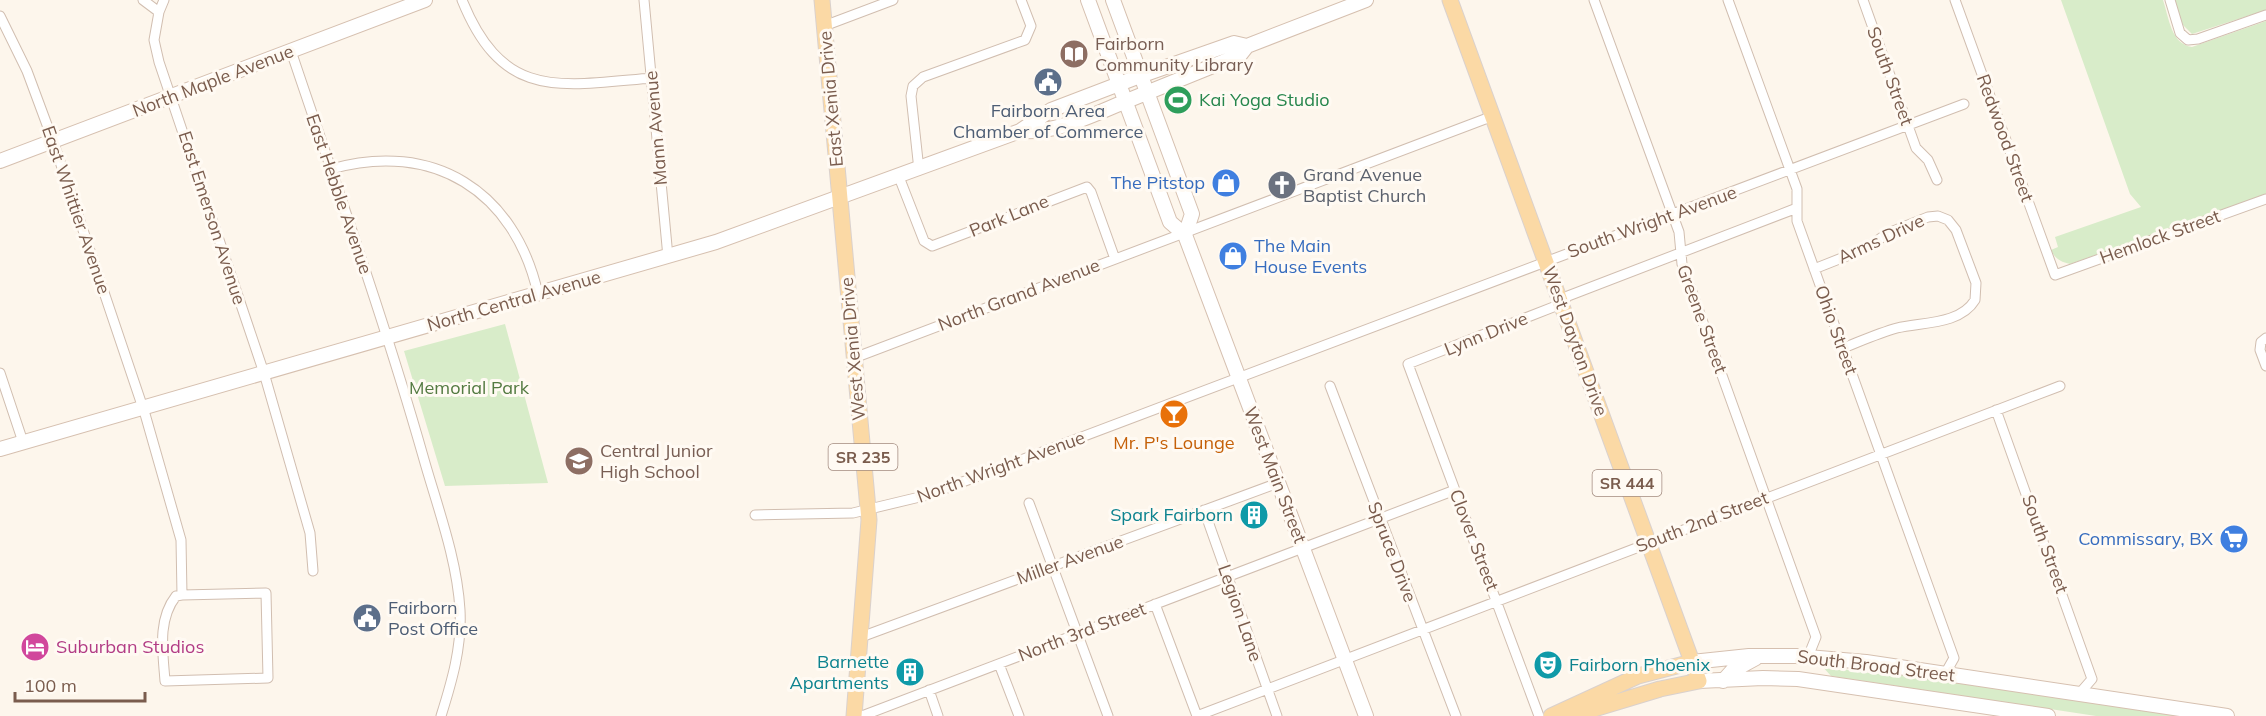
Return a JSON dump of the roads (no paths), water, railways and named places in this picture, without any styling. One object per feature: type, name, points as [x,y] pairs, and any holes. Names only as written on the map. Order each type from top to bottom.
[{"type":"main road","name":"East Xenia Drive","points":[[822,0],[840,198]]},
{"type":"main road","name":"West Dayton Drive","points":[[1450,0],[1699,681]]},
{"type":"main road","name":"West Xenia Drive","points":[[840,198],[870,527],[854,715]]},
{"type":"main road","name":"South Broad Street","points":[[1551,716],[1638,676],[1692,662]]},
{"type":"main road","name":"South Broad Street","points":[[1571,716],[1660,689],[1699,681]]},
{"type":"street","points":[[143,0],[159,12]]},
{"type":"street","name":"East Emerson Avenue","points":[[165,0],[159,12],[154,40],[156,52],[264,373],[310,533],[313,571]]},
{"type":"street","name":"North Maple Avenue","points":[[0,161],[425,0]]},
{"type":"street","points":[[462,0],[478,35],[492,53],[512,69],[533,80],[567,85],[652,78]]},
{"type":"street","name":"Mann Avenue","points":[[644,0],[668,257]]},
{"type":"street","points":[[824,26],[893,0]]},
{"type":"street","points":[[919,170],[911,96],[913,86],[923,77],[1025,40],[1031,26],[1021,0]]},
{"type":"street","name":"West Main Street","points":[[1088,0],[1170,222],[1185,235],[1366,716]]},
{"type":"street","name":"West Main Street","points":[[1113,0],[1192,214],[1185,235]]},
{"type":"street","points":[[1247,46],[1366,0]]},
{"type":"street","name":"Greene Street","points":[[1594,0],[1672,214],[1680,237],[1680,252],[1816,637],[1808,657]]},
{"type":"street","name":"Ohio Street","points":[[1728,0],[1798,194],[1797,221],[1954,658],[1945,674]]},
{"type":"street","name":"South Street","points":[[1863,0],[1916,148],[1928,160],[1937,180]]},
{"type":"street","name":"Redwood Street","points":[[1955,0],[2055,275]]},
{"type":"street","points":[[2170,0],[2180,33],[2188,40],[2198,39],[2266,15]]},
{"type":"street","name":"East Whittier Avenue","points":[[1,23],[27,71],[53,141],[142,408],[181,540],[182,595]]},
{"type":"street","name":"North Central Avenue","points":[[0,449],[668,257],[776,222],[919,170],[1020,131],[1052,110],[1140,76],[1234,44],[1247,46],[1240,55],[1125,102],[1056,127],[1033,132],[1020,131]]},
{"type":"street","name":"East Hebble Avenue","points":[[291,51],[387,338],[417,434],[457,581],[460,612],[459,643],[456,666],[441,716]]},
{"type":"street","name":"South Wright Avenue","points":[[1238,377],[1964,104]]},
{"type":"street","name":"North Grand Avenue","points":[[854,358],[1115,259],[1185,235],[1493,116]]},
{"type":"street","points":[[331,169],[367,161],[402,161],[435,168],[464,182],[490,201],[513,227],[529,259],[538,294]]},
{"type":"street","name":"Park Lane","points":[[899,177],[924,241],[932,246],[1087,187],[1091,192],[1115,259]]},
{"type":"street","name":"Hemlock Street","points":[[2055,275],[2266,199]]},
{"type":"street","name":"Lynn Drive","points":[[1408,364],[1562,304],[1568,296],[1797,208]]},
{"type":"street","name":"Arms Drive","points":[[1814,269],[1868,248],[1888,233],[1933,216],[1943,218],[1952,224],[1964,252],[1977,289],[1975,300],[1968,309],[1928,325],[1898,328],[1843,348]]},
{"type":"street","points":[[2263,340],[2260,350],[2266,366]]},
{"type":"street","name":"Clover Street","points":[[1408,364],[1539,716]]},
{"type":"street","points":[[0,373],[23,442]]},
{"type":"street","name":"North Wright Avenue","points":[[755,514],[853,513],[928,495],[1238,377]]},
{"type":"street","name":"Spruce Drive","points":[[1330,386],[1456,716]]},
{"type":"street","name":"South 2nd Street","points":[[1197,716],[2060,386]]},
{"type":"street","name":"South Street","points":[[1996,410],[2092,679],[2079,694]]},
{"type":"street","name":"Miller Avenue","points":[[861,637],[1278,483]]},
{"type":"street","name":"North 3rd Street","points":[[854,715],[999,664],[1455,490]]},
{"type":"street","points":[[1029,503],[1108,716]]},
{"type":"street","name":"Legion Lane","points":[[1204,510],[1277,716]]},
{"type":"street","points":[[266,593],[268,678],[165,681],[161,634],[171,602],[176,596],[182,595],[266,593]]},
{"type":"street","points":[[1155,604],[1197,716]]},
{"type":"street","points":[[1723,681],[1732,671],[1761,656]]},
{"type":"street","name":"South Broad Street","points":[[1692,662],[1761,656],[1808,657],[1945,674],[2227,716]]},
{"type":"street","points":[[999,664],[1019,716]]},
{"type":"street","name":"South Broad Street","points":[[1699,681],[1763,678],[1798,680],[2048,716]]},
{"type":"street","points":[[929,690],[938,716]]},
{"type":"place","name":"Fairborn Community Library","points":[[1074,54]]},
{"type":"place","name":"Fairborn Area Chamber of Commerce","points":[[1048,82]]},
{"type":"place","name":"Kai Yoga Studio","points":[[1178,100]]},
{"type":"place","name":"The Pitstop","points":[[1226,183]]},
{"type":"place","name":"Grand Avenue Baptist Church","points":[[1282,185]]},
{"type":"place","name":"The Main House Events","points":[[1233,256]]},
{"type":"place","name":"Mr. P's Lounge","points":[[1174,414]]},
{"type":"place","name":"Central Junior High School","points":[[579,461]]},
{"type":"place","name":"Spark Fairborn","points":[[1254,515]]},
{"type":"place","name":"Commissary, BX","points":[[2234,539]]},
{"type":"place","name":"Fairborn Post Office","points":[[367,618]]},
{"type":"place","name":"Suburban Studios","points":[[35,647]]},
{"type":"place","name":"Fairborn Phoenix","points":[[1548,665]]},
{"type":"place","name":"Barnette Apartments","points":[[910,672]]},
{"type":"park label","name":"Memorial Park","points":[[469,388]]}]
